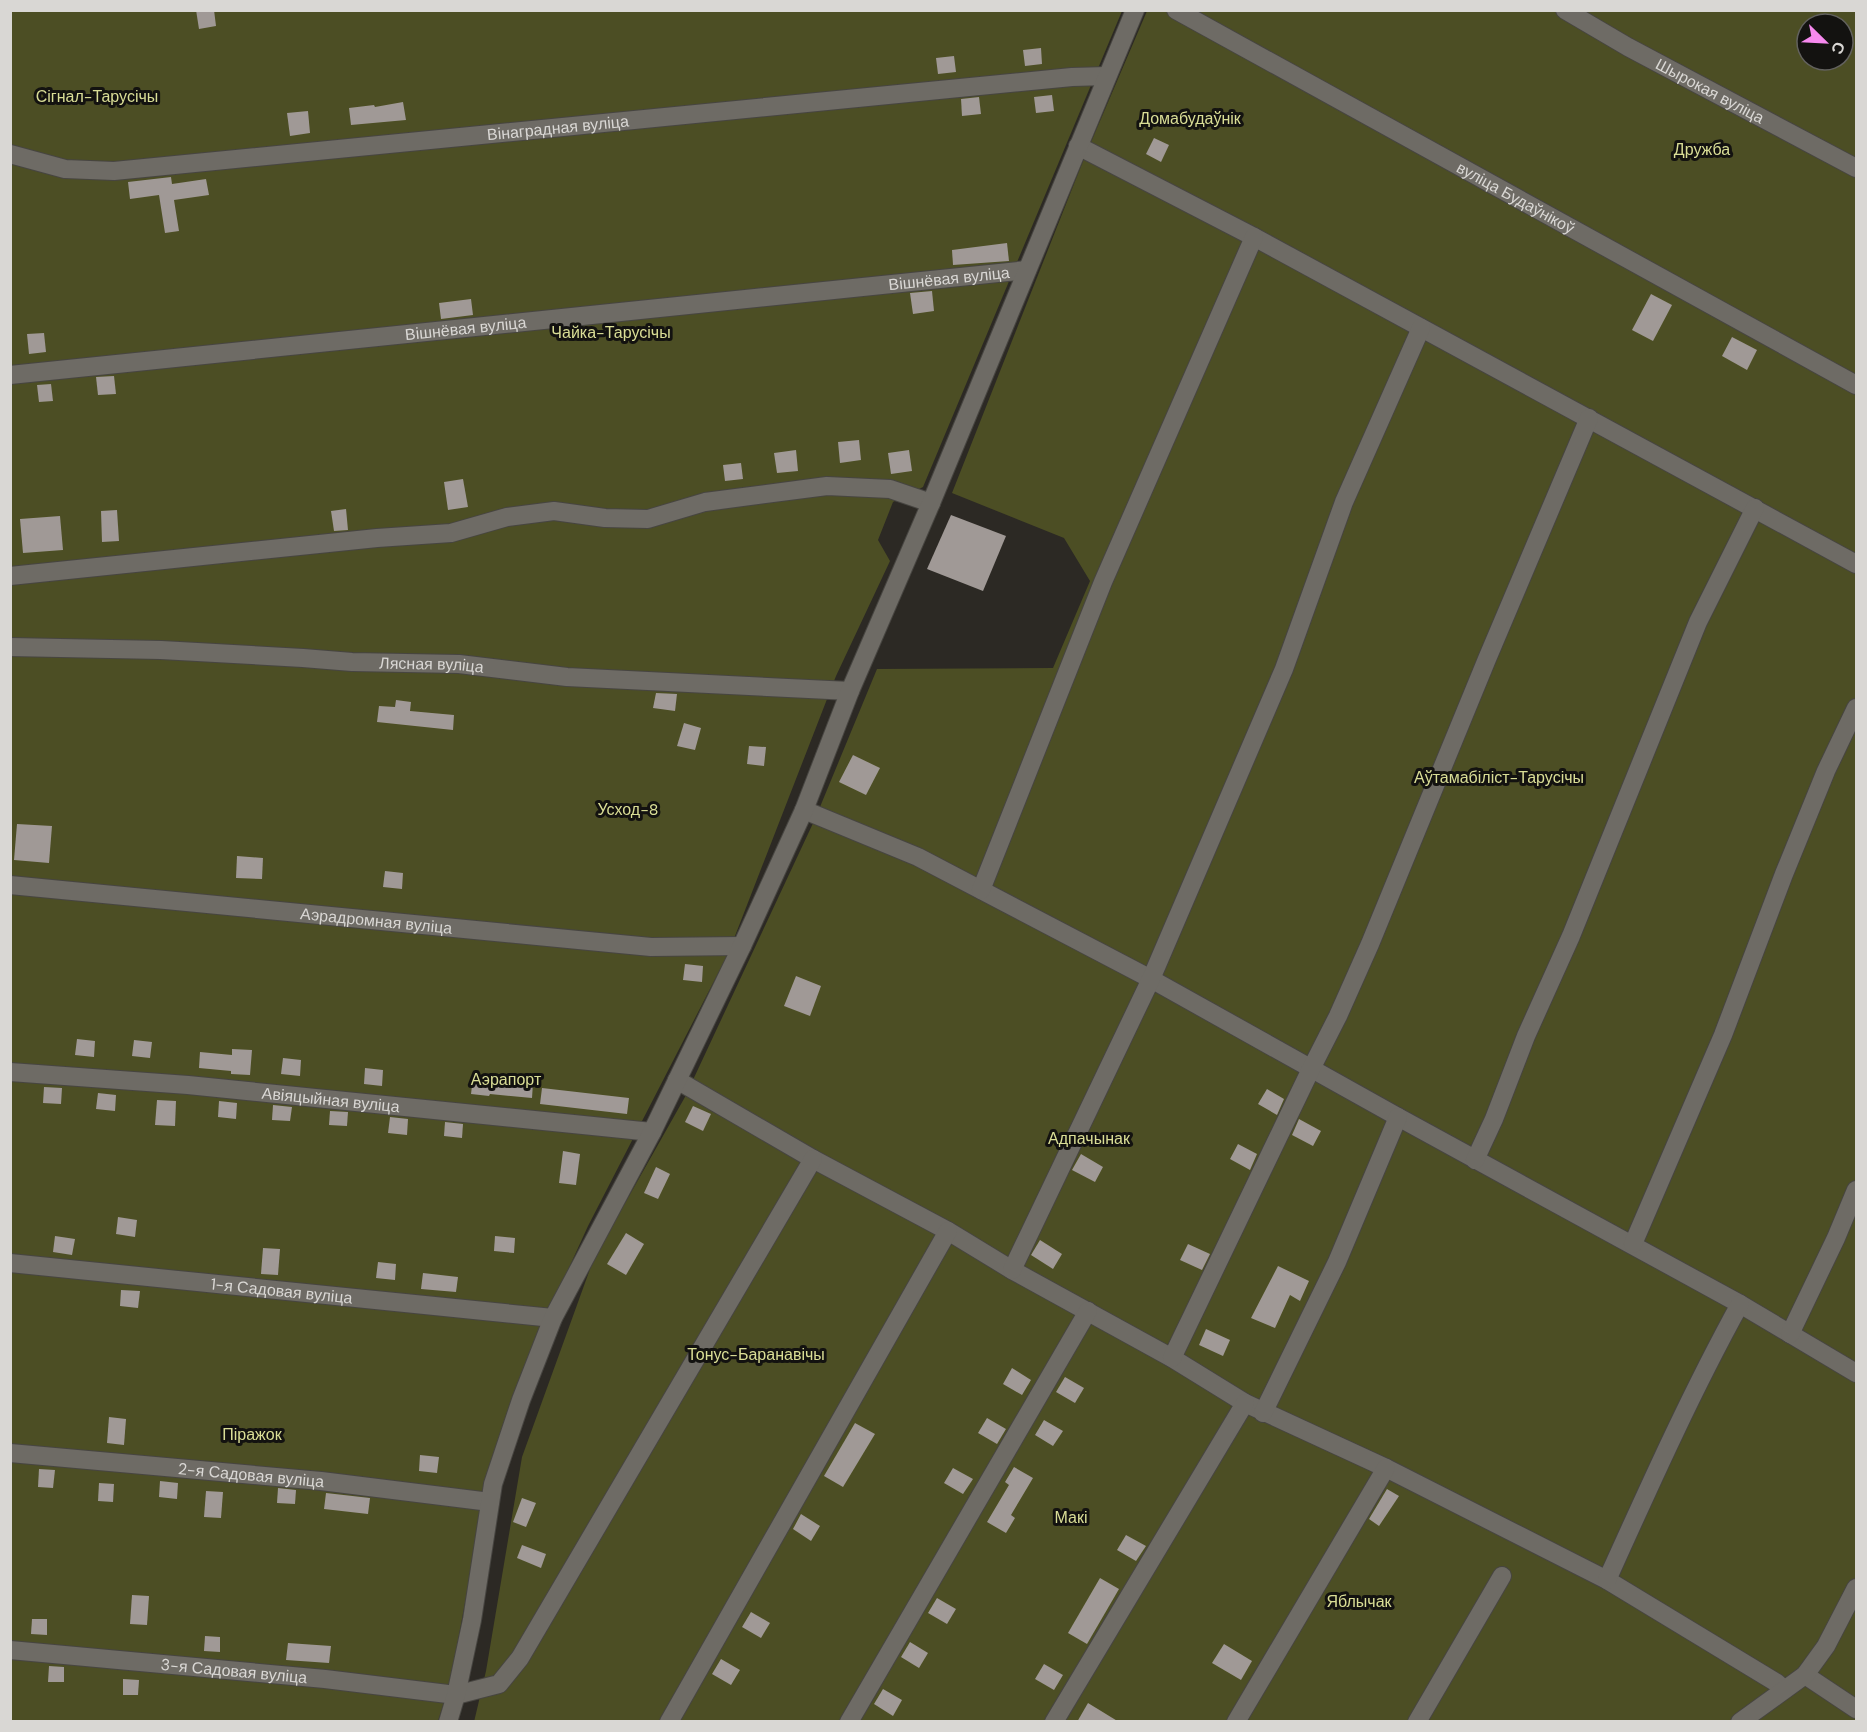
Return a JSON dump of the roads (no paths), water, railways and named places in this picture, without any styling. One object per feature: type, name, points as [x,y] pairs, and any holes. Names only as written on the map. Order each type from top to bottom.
[{"type":"street","points":[[448,1722],[472,1620],[493,1484],[520,1400],[553,1318],[652,1132],[742,946],[804,810],[850,691],[1135,10]]},
{"type":"street","name":"вуліца Будаўнікоў","points":[[1176,10],[1857,385]]},
{"type":"street","name":"Шырокая вуліца","points":[[1565,10],[1628,47],[1857,168]]},
{"type":"street","name":"Вінаградная вуліца","points":[[10,154],[65,169],[114,171],[1107,75]]},
{"type":"street","points":[[1078,146],[1254,237],[1857,564]]},
{"type":"street","points":[[981,890],[1103,582],[1254,237]]},
{"type":"street","name":"Вішнёвая вуліца","points":[[10,375],[1027,270]]},
{"type":"street","points":[[1012,1270],[1151,979],[1284,669],[1344,502],[1421,328]]},
{"type":"street","points":[[1172,1358],[1338,1016],[1370,944],[1589,418]]},
{"type":"street","points":[[10,576],[377,538],[451,533],[507,517],[554,511],[605,518],[648,519],[705,502],[827,486],[890,489],[931,502]]},
{"type":"street","points":[[1475,1160],[1494,1119],[1526,1036],[1575,926],[1698,622],[1755,508]]},
{"type":"street","name":"Лясная вуліца","points":[[10,647],[161,650],[352,662],[459,664],[578,678],[850,691]]},
{"type":"street","points":[[1633,1244],[1723,1035],[1826,771],[1857,708]]},
{"type":"street","points":[[804,810],[918,857],[1151,979],[1475,1160],[1633,1244],[1857,1372]]},
{"type":"street","name":"Аэрадромная вуліца","points":[[10,885],[651,946],[742,946]]},
{"type":"street","name":"Авіяцыйная вуліца","points":[[10,1072],[188,1085],[652,1132]]},
{"type":"street","points":[[677,1080],[813,1159],[948,1231],[1012,1270],[1172,1358],[1263,1413],[1386,1468],[1607,1580],[1784,1689]]},
{"type":"street","points":[[1263,1413],[1337,1263],[1398,1117]]},
{"type":"street","points":[[456,1695],[499,1684],[520,1658],[813,1159]]},
{"type":"street","points":[[1790,1334],[1857,1190]]},
{"type":"street","points":[[669,1722],[948,1231]]},
{"type":"street","name":"1-я Садовая вуліца","points":[[10,1263],[553,1318]]},
{"type":"street","points":[[1607,1580],[1664,1454],[1740,1304]]},
{"type":"street","points":[[849,1722],[1089,1311]]},
{"type":"street","points":[[1054,1722],[1245,1403]]},
{"type":"street","name":"2-я Садовая вуліца","points":[[10,1454],[321,1482],[490,1502]]},
{"type":"street","points":[[1236,1722],[1386,1468]]},
{"type":"street","points":[[1417,1722],[1502,1576]]},
{"type":"street","points":[[1740,1722],[1805,1675],[1826,1646],[1857,1588]]},
{"type":"street","name":"3-я Садовая вуліца","points":[[10,1650],[314,1678],[456,1695]]},
{"type":"street","points":[[1805,1675],[1857,1709]]},
{"type":"park label","name":"Сігнал-Тарусічы","points":[[97,96]]},
{"type":"park label","name":"Домабудаўнік","points":[[1190,118]]},
{"type":"park label","name":"Дружба","points":[[1702,149]]},
{"type":"park label","name":"Чайка-Тарусічы","points":[[611,332]]},
{"type":"park label","name":"Аўтамабіліст-Тарусічы","points":[[1499,777]]},
{"type":"park label","name":"Усход-8","points":[[628,809]]},
{"type":"park label","name":"Аэрапорт","points":[[506,1079]]},
{"type":"park label","name":"Адпачынак","points":[[1089,1138]]},
{"type":"park label","name":"Тонус-Баранавічы","points":[[756,1354]]},
{"type":"park label","name":"Піражок","points":[[252,1434]]},
{"type":"park label","name":"Макі","points":[[1071,1517]]},
{"type":"park label","name":"Яблычак","points":[[1359,1601]]}]
